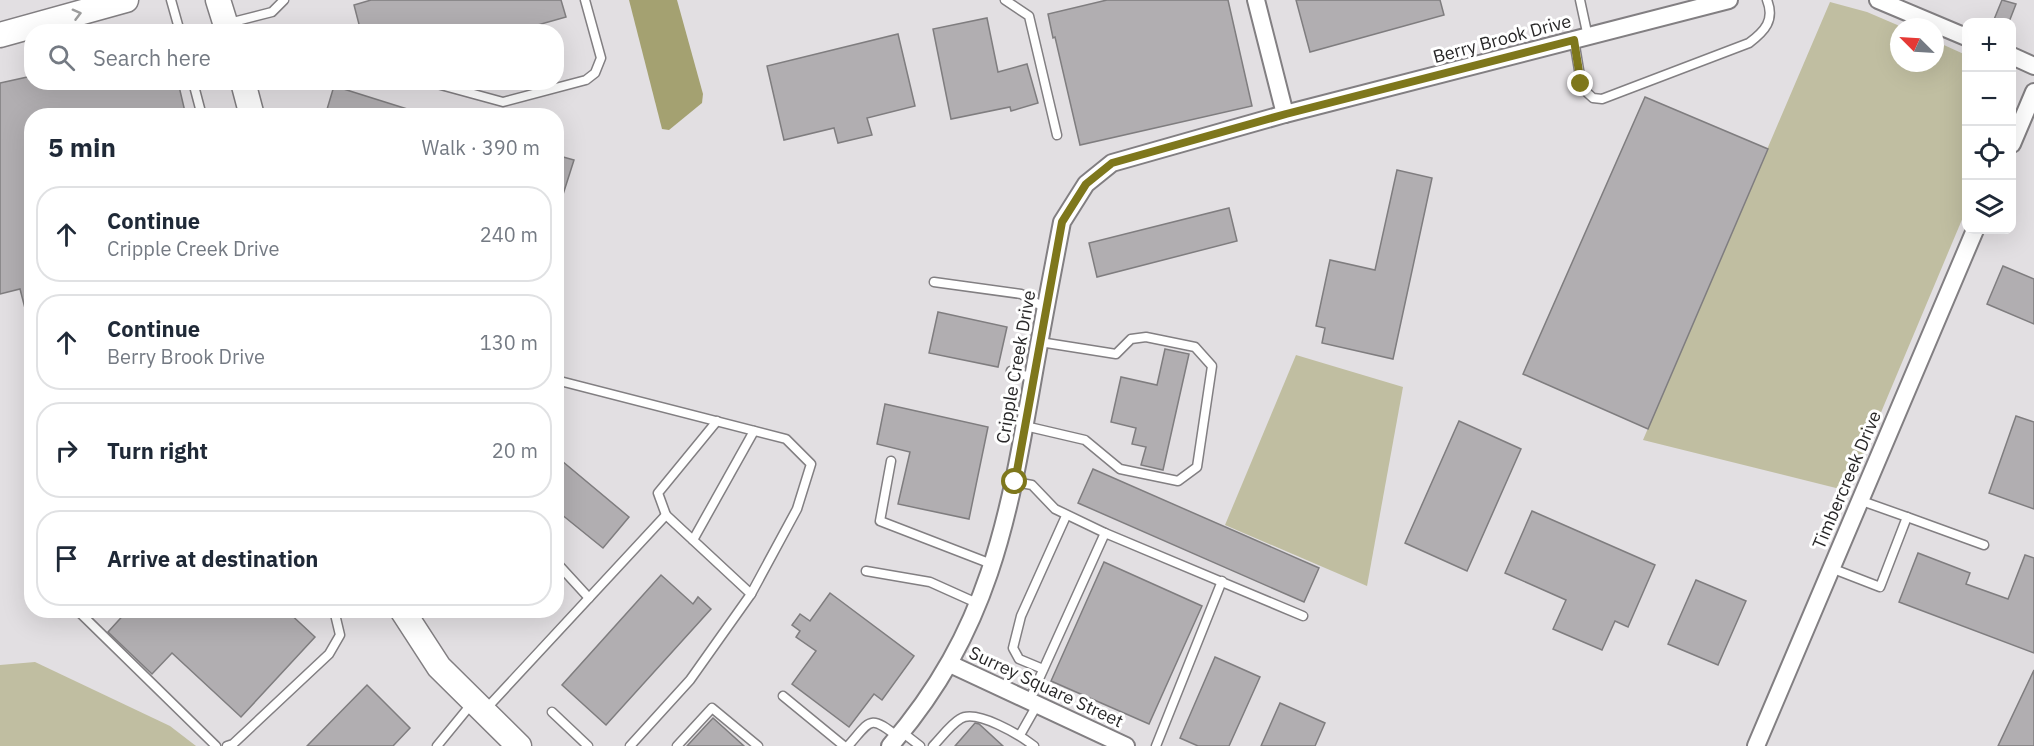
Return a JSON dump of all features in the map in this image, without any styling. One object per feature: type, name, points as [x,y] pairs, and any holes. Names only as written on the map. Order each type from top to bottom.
[{"type":"street","points":[[40,24],[126,0]]},
{"type":"street","points":[[218,0],[226,24]]},
{"type":"street","points":[[1256,0],[1286,114]]},
{"type":"street","name":"Berry Brook Drive","points":[[1286,114],[1729,0]]},
{"type":"street","points":[[1888,2],[1962,35]]},
{"type":"street","points":[[0,35],[24,28]]},
{"type":"street","points":[[2016,58],[2034,66]]},
{"type":"street","points":[[245,90],[250,108]]},
{"type":"street","points":[[2016,135],[2034,92]]},
{"type":"street","name":"Cripple Creek Drive","points":[[897,738],[950,664],[979,604],[994,565],[1015,482],[1062,222],[1086,184],[1112,163],[1286,114]]},
{"type":"street","name":"Timbercreek Drive","points":[[1756,746],[1973,234]]},
{"type":"street","points":[[407,618],[439,666],[519,746]]},
{"type":"street","name":"Surrey Square Street","points":[[950,664],[1122,745]]},
{"type":"lane","points":[[171,0],[178,24]]},
{"type":"lane","points":[[238,24],[272,12],[284,0]]},
{"type":"lane","points":[[564,86],[586,80],[595,73],[601,58],[585,0]]},
{"type":"lane","points":[[1005,0],[1029,16],[1057,135]]},
{"type":"lane","points":[[1580,0],[1582,88],[1593,98],[1602,99],[1749,43],[1760,34],[1768,22],[1772,12],[1767,0]]},
{"type":"lane","points":[[195,90],[200,108]]},
{"type":"lane","points":[[459,90],[503,102],[548,90]]},
{"type":"lane","points":[[934,282],[1021,294],[1046,309]]},
{"type":"lane","points":[[1025,426],[1085,440],[1120,469],[1178,481],[1197,467],[1212,366],[1195,346],[1146,337],[1131,339],[1116,354],[1040,342]]},
{"type":"lane","points":[[1011,371],[1033,378]]},
{"type":"lane","points":[[564,382],[786,439],[811,464],[797,509],[751,594],[690,680],[630,746]]},
{"type":"lane","points":[[717,421],[658,493],[666,515],[751,594]]},
{"type":"lane","points":[[693,540],[754,431]]},
{"type":"lane","points":[[891,460],[880,520],[994,565]]},
{"type":"lane","points":[[1015,482],[1032,485],[1055,509],[1066,516],[1303,616]]},
{"type":"lane","points":[[1859,500],[1984,545]]},
{"type":"lane","points":[[437,746],[589,598],[666,515]]},
{"type":"lane","points":[[1043,669],[1019,659],[1013,648],[1022,616],[1066,516]]},
{"type":"lane","points":[[1831,568],[1880,587],[1907,517]]},
{"type":"lane","points":[[1020,735],[1043,669],[1105,533]]},
{"type":"lane","points":[[564,571],[589,598]]},
{"type":"lane","points":[[866,571],[930,582],[979,604]]},
{"type":"lane","points":[[1156,746],[1222,581]]},
{"type":"lane","points":[[85,618],[216,746]]},
{"type":"lane","points":[[227,746],[233,744],[330,654],[340,635],[336,618]]},
{"type":"lane","points":[[783,696],[846,746],[868,724],[879,722],[897,738],[920,746]]},
{"type":"lane","points":[[677,746],[712,708],[758,746]]},
{"type":"lane","points":[[552,712],[588,746]]},
{"type":"lane","points":[[933,746],[961,718],[970,716],[1020,735],[1034,746]]},
{"type":"shaded area","points":[[629,0],[677,0],[703,94],[702,103],[669,130],[662,129]]},
{"type":"shaded area","points":[[1830,2],[1867,12],[1890,22],[1890,72],[1944,72],[1944,45],[1962,53],[1962,220],[1848,491],[1643,440]]},
{"type":"shaded area","points":[[1296,355],[1403,387],[1367,586],[1225,525]]},
{"type":"shaded area","points":[[35,662],[170,726],[196,746],[0,746],[0,665]]},
{"type":"building","points":[[371,0],[561,0],[566,17],[541,24],[359,24],[354,5]]},
{"type":"building","points":[[1107,0],[1228,0],[1252,106],[1080,145],[1048,14]]},
{"type":"building","points":[[1296,0],[1440,0],[1444,15],[1310,52]]},
{"type":"building","points":[[2002,0],[2016,4],[2011,18],[1995,18]]},
{"type":"building","points":[[987,18],[998,72],[1027,64],[1038,103],[1011,111],[1010,107],[951,119],[933,29]]},
{"type":"building","points":[[898,34],[915,106],[867,118],[872,135],[838,143],[834,128],[784,140],[767,66]]},
{"type":"building","points":[[24,78],[24,90],[180,90],[184,108],[24,108],[24,304],[20,289],[0,294],[0,83]]},
{"type":"building","points":[[333,90],[347,90],[404,108],[327,108]]},
{"type":"building","points":[[1645,97],[1768,149],[1648,429],[1523,374]]},
{"type":"building","points":[[564,157],[574,160],[564,191]]},
{"type":"building","points":[[1397,170],[1432,178],[1393,359],[1322,343],[1325,328],[1316,326],[1330,260],[1375,270]]},
{"type":"building","points":[[1229,208],[1237,241],[1097,277],[1089,243]]},
{"type":"building","points":[[2003,266],[2034,279],[2034,324],[1987,304]]},
{"type":"building","points":[[938,312],[1007,327],[998,367],[929,353]]},
{"type":"building","points":[[1165,349],[1189,354],[1163,470],[1141,465],[1146,447],[1132,444],[1136,428],[1111,422],[1121,377],[1157,385]]},
{"type":"building","points":[[885,404],[988,427],[969,519],[898,504],[910,452],[877,444]]},
{"type":"building","points":[[2016,416],[2034,422],[2034,509],[1989,493]]},
{"type":"building","points":[[1459,421],[1521,449],[1467,571],[1405,543]]},
{"type":"building","points":[[564,463],[629,517],[603,548],[564,516]]},
{"type":"building","points":[[1093,469],[1319,568],[1304,602],[1078,503]]},
{"type":"building","points":[[1532,511],[1655,565],[1628,627],[1615,621],[1602,650],[1553,629],[1566,600],[1505,573]]},
{"type":"building","points":[[1918,553],[1970,573],[1966,584],[2008,599],[2025,555],[2034,558],[2034,653],[1899,602]]},
{"type":"building","points":[[1104,562],[1202,606],[1149,724],[1051,681]]},
{"type":"building","points":[[661,575],[693,604],[698,597],[711,609],[606,725],[562,685]]},
{"type":"building","points":[[1696,580],[1746,601],[1718,665],[1668,644]]},
{"type":"building","points":[[830,593],[914,656],[882,700],[874,694],[849,727],[792,684],[816,651],[796,637],[800,631],[792,625],[800,614],[810,621]]},
{"type":"building","points":[[121,618],[295,618],[315,637],[241,717],[172,653],[152,674],[108,632]]},
{"type":"building","points":[[1215,657],[1260,677],[1229,746],[1198,746],[1180,738]]},
{"type":"building","points":[[2034,670],[2034,746],[1998,746]]},
{"type":"building","points":[[367,685],[410,728],[393,746],[307,746]]},
{"type":"building","points":[[1280,703],[1325,723],[1315,746],[1261,746]]},
{"type":"building","points":[[713,718],[744,746],[687,746]]},
{"type":"building","points":[[975,723],[979,724],[1003,746],[955,746]]},
{"type":"route","points":[[1015,482],[1062,222],[1086,184],[1112,163],[1286,114],[1325,106],[1574,40],[1581,84]]}]
